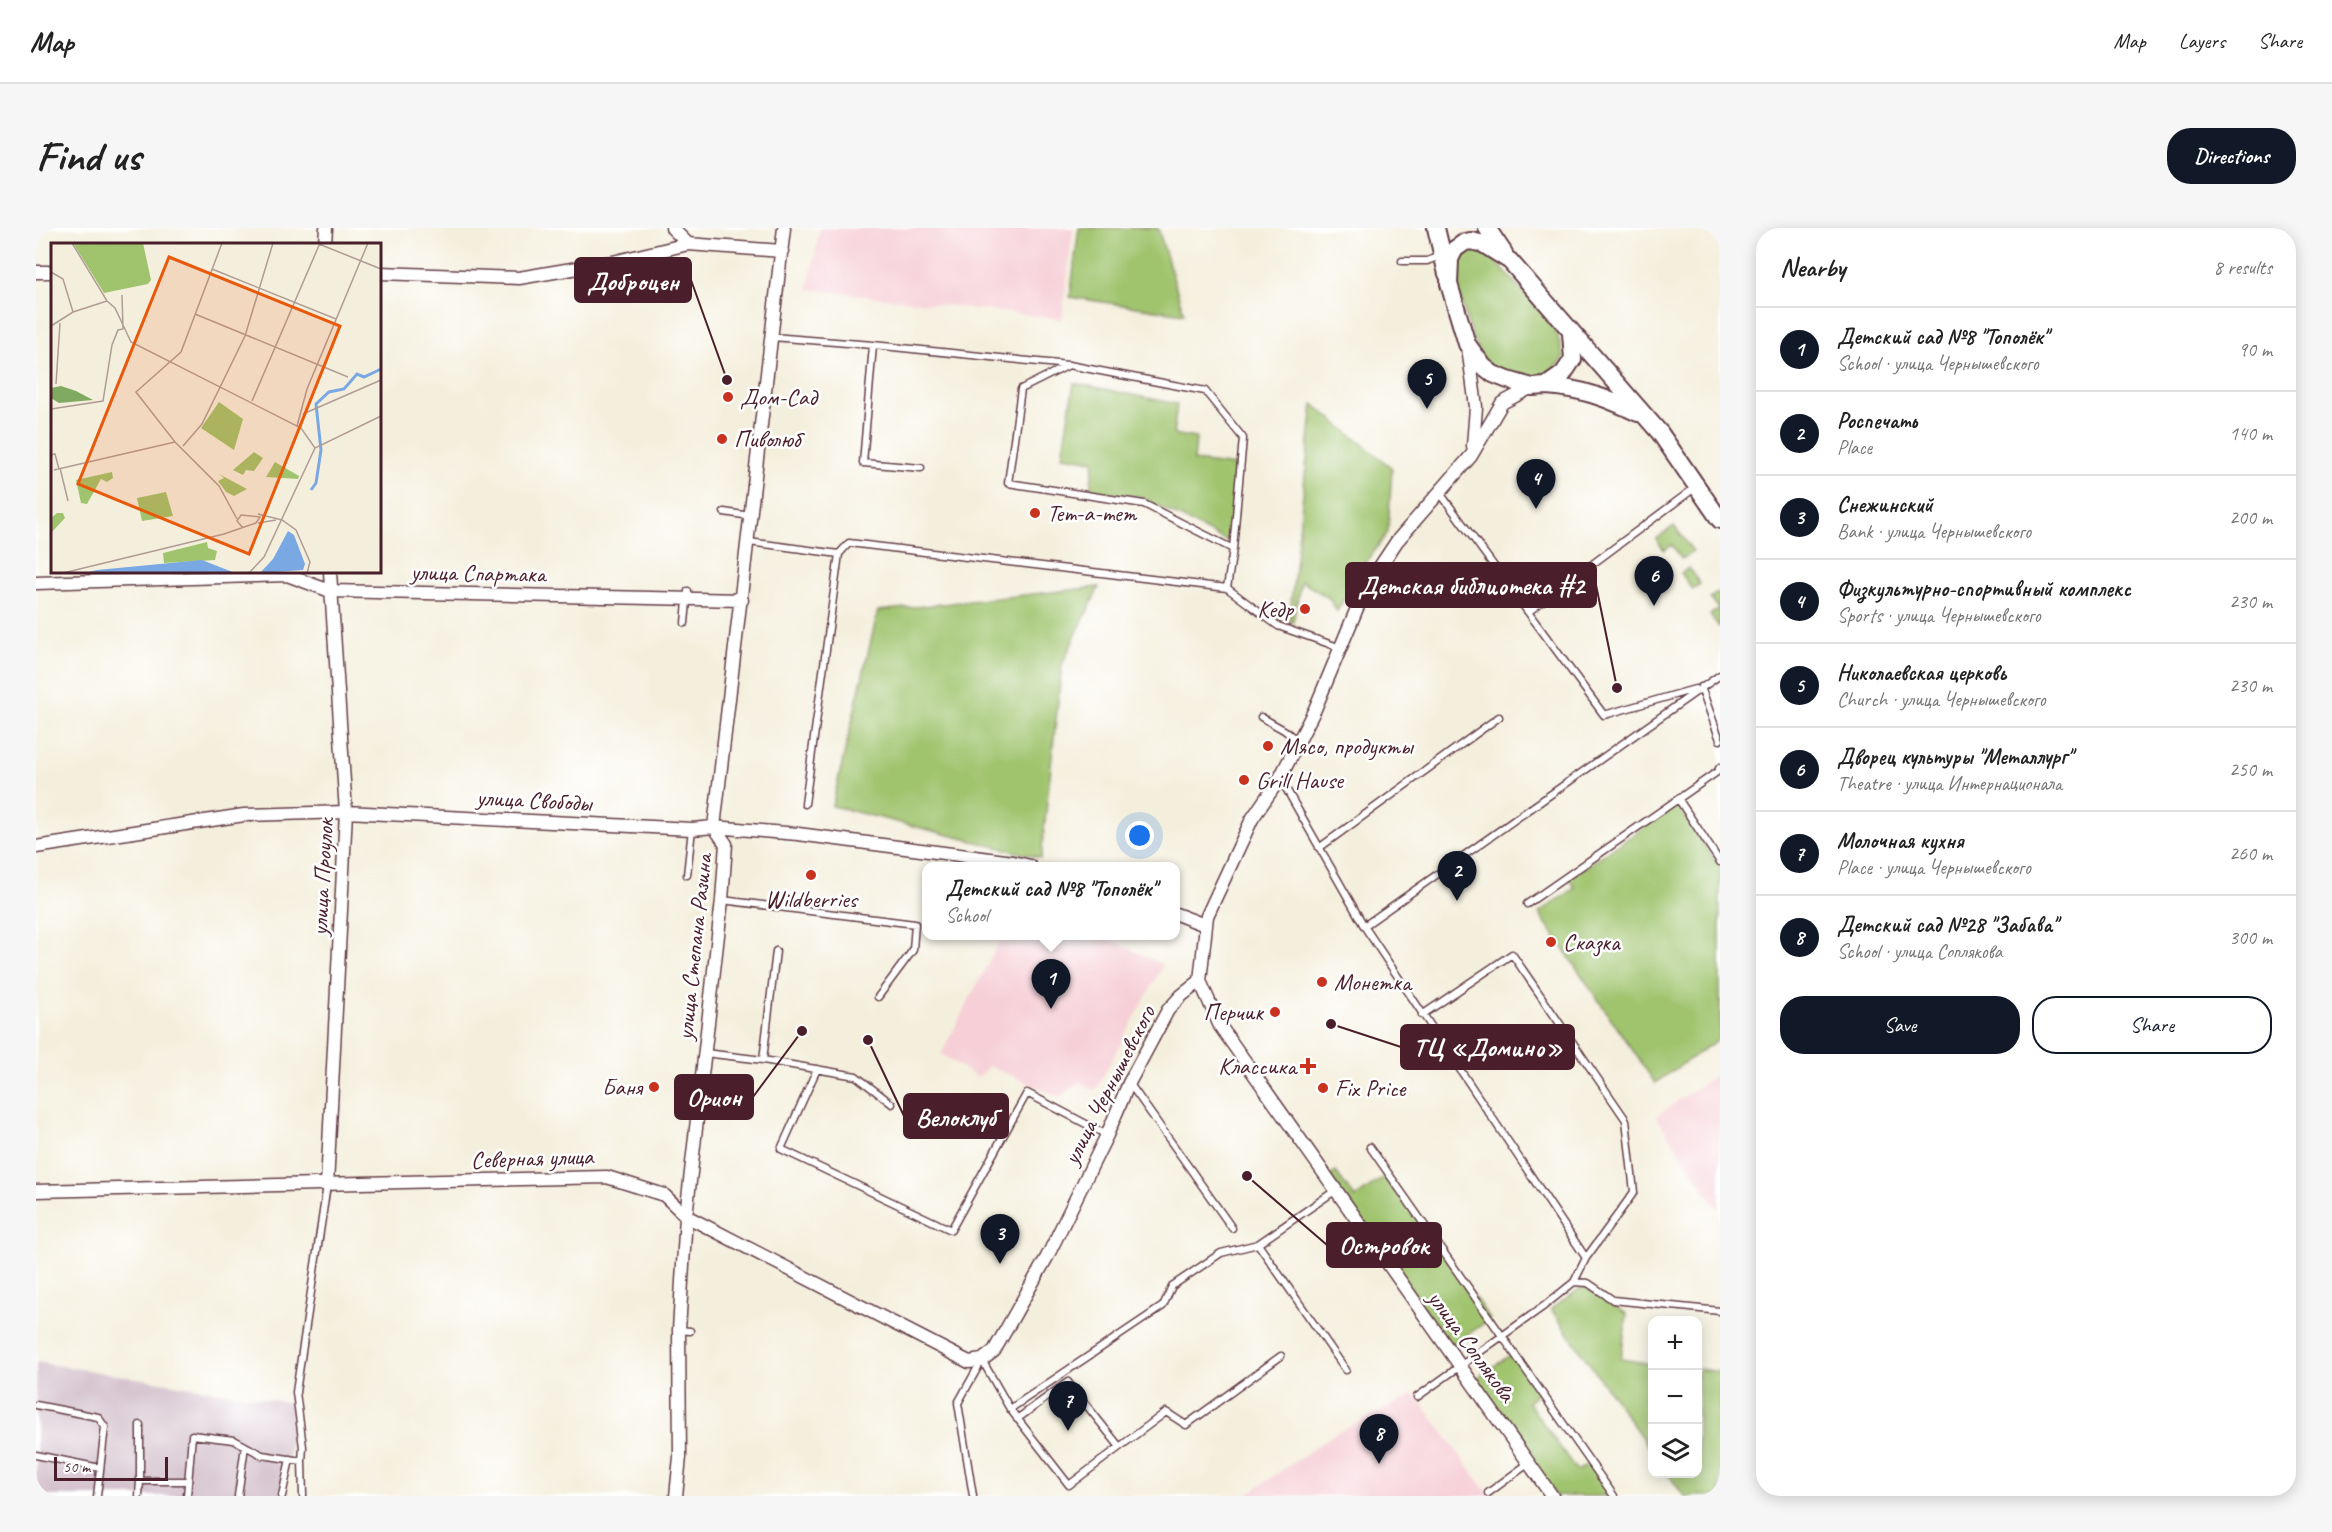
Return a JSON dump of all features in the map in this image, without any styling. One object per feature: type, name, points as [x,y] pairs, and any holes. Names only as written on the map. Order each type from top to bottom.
[{"type":"main road","points":[[1436,228],[1449,284],[1467,344],[1483,366],[1493,374],[1539,387],[1569,388],[1607,398],[1647,417]]},
{"type":"main road","points":[[1487,228],[1510,261],[1647,417],[1720,520]]},
{"type":"main road","points":[[1449,284],[1450,259],[1455,249],[1465,242],[1483,244],[1510,261]]},
{"type":"main road","points":[[1539,387],[1563,374],[1573,359],[1571,333]]},
{"type":"street","points":[[325,243],[326,228]]},
{"type":"street","points":[[672,228],[688,244]]},
{"type":"street","name":"улица Степана Разина","points":[[676,1496],[680,1457],[686,1216],[722,900],[726,844],[714,827],[784,228]]},
{"type":"street","points":[[381,273],[519,279],[613,262],[688,244],[782,251]]},
{"type":"street","points":[[1467,344],[1476,407],[1471,456]]},
{"type":"street","points":[[1200,981],[1205,925],[1224,876],[1252,819],[1280,778],[1299,741],[1341,649],[1365,589],[1397,541],[1471,456],[1502,403],[1539,387]]},
{"type":"street","name":"улица Проулок","points":[[327,1185],[346,812],[330,573]]},
{"type":"street","name":"улица Спартака","points":[[36,583],[287,575],[330,591],[688,595],[742,600]]},
{"type":"street","name":"улица Свободы","points":[[36,847],[244,815],[346,812],[692,829],[714,827],[798,834],[1013,862]]},
{"type":"street","points":[[1180,916],[1205,925]]},
{"type":"street","name":"улица Чернышевского","points":[[982,1360],[994,1351],[1035,1278],[1107,1135],[1129,1083],[1168,1010],[1200,981]]},
{"type":"street","name":"улица Соплякова","points":[[1200,981],[1220,1026],[1552,1496]]},
{"type":"street","name":"Северная улица","points":[[36,1191],[607,1177],[664,1195],[686,1216],[969,1362],[982,1360]]},
{"type":"lane","points":[[1401,261],[1427,261],[1442,256]]},
{"type":"lane","points":[[772,337],[1069,365],[1205,391],[1243,438],[1233,549],[1227,588]]},
{"type":"lane","points":[[873,345],[863,463],[921,468]]},
{"type":"lane","points":[[1069,365],[1021,389],[1008,483],[1143,504],[1233,549]]},
{"type":"lane","points":[[1528,612],[1698,486]]},
{"type":"lane","points":[[1440,493],[1604,715],[1701,687]]},
{"type":"lane","points":[[724,513],[752,516]]},
{"type":"lane","points":[[749,542],[839,554]]},
{"type":"lane","points":[[805,804],[839,554],[849,543],[1227,588],[1278,626],[1341,649]]},
{"type":"lane","points":[[685,623],[688,595]]},
{"type":"lane","points":[[1364,926],[1720,675]]},
{"type":"lane","points":[[1701,687],[1720,740]]},
{"type":"lane","points":[[1261,717],[1299,741]]},
{"type":"lane","points":[[1318,848],[1498,717]]},
{"type":"lane","points":[[1527,904],[1678,800],[1717,772],[1720,767]]},
{"type":"lane","points":[[1280,778],[1364,926],[1586,1258]]},
{"type":"lane","points":[[1678,800],[1720,862]]},
{"type":"lane","points":[[687,874],[692,829]]},
{"type":"lane","points":[[722,900],[915,924],[913,950],[878,997]]},
{"type":"lane","points":[[763,1060],[776,951]]},
{"type":"lane","points":[[1417,1397],[1574,1282],[1586,1258],[1634,1192],[1626,1120],[1512,954],[1422,1015]]},
{"type":"lane","points":[[705,1053],[763,1060],[856,1076],[892,1104]]},
{"type":"lane","points":[[817,1069],[781,1149],[951,1230],[1027,1093],[1107,1135]]},
{"type":"lane","points":[[1129,1083],[1232,1228]]},
{"type":"lane","points":[[1370,1147],[1614,1496]]},
{"type":"lane","points":[[303,1496],[303,1447],[296,1392],[327,1185]]},
{"type":"lane","points":[[1010,1409],[1163,1306],[1172,1286],[1221,1253],[1258,1244],[1336,1191]]},
{"type":"lane","points":[[1258,1244],[1346,1370]]},
{"type":"lane","points":[[1574,1282],[1588,1283],[1613,1300],[1720,1311]]},
{"type":"lane","points":[[982,1360],[1010,1409],[1069,1485],[1166,1412],[1186,1425],[1281,1356]]},
{"type":"lane","points":[[973,1496],[958,1402],[982,1360]]},
{"type":"lane","points":[[1017,1419],[1068,1382],[1119,1446]]},
{"type":"lane","points":[[36,1405],[98,1417],[105,1427],[97,1496]]},
{"type":"lane","points":[[139,1496],[140,1425]]},
{"type":"lane","points":[[187,1496],[192,1435],[234,1440],[262,1455],[302,1461]]},
{"type":"lane","points":[[238,1496],[245,1446]]},
{"type":"lane","points":[[36,1455],[100,1468]]},
{"type":"lane","points":[[282,1496],[290,1459]]},
{"type":"lane","points":[[1488,1493],[1529,1463]]},
{"type":"lane","points":[[140,1481],[188,1481]]},
{"type":"shaded area","points":[[820,228],[1073,228],[1062,319],[808,289]]},
{"type":"shaded area","points":[[1000,940],[1112,940],[1163,965],[1095,1091],[1080,1082],[1060,1097],[989,1066],[977,1077],[941,1054]]},
{"type":"shaded area","points":[[1720,1072],[1720,1208],[1716,1207],[1656,1116]]},
{"type":"shaded area","points":[[36,1362],[291,1403],[295,1409],[283,1496],[36,1496]]},
{"type":"shaded area","points":[[1415,1394],[1490,1496],[1248,1496],[1333,1435]]},
{"type":"green space","points":[[1079,228],[1158,228],[1184,314],[1070,297]]},
{"type":"green space","points":[[1469,248],[1488,253],[1550,321],[1557,333],[1564,358],[1552,370],[1536,376],[1510,374],[1493,368],[1483,357],[1471,334],[1452,269]]},
{"type":"green space","points":[[1074,383],[1177,404],[1173,434],[1196,438],[1194,461],[1235,466],[1229,542],[1140,497],[1090,490],[1094,461],[1062,456]]},
{"type":"green space","points":[[1313,404],[1392,468],[1388,532],[1361,570],[1337,611],[1329,598],[1301,581],[1293,622],[1289,622]]},
{"type":"green space","points":[[1674,526],[1693,551],[1682,559],[1672,545],[1664,550],[1656,539]]},
{"type":"green space","points":[[1689,568],[1700,584],[1692,589],[1681,573]]},
{"type":"green space","points":[[1099,587],[1062,664],[1041,858],[832,806],[878,611]]},
{"type":"green space","points":[[1720,591],[1719,627],[1710,615],[1718,609],[1710,598]]},
{"type":"green space","points":[[1677,805],[1720,868],[1720,1038],[1655,1083],[1539,913],[1575,888],[1569,878]]},
{"type":"green space","points":[[1336,1172],[1355,1198],[1387,1175],[1490,1319],[1451,1346],[1330,1176]]},
{"type":"green space","points":[[1584,1286],[1627,1314],[1621,1359],[1648,1363],[1648,1446],[1551,1309]]},
{"type":"green space","points":[[1513,1353],[1540,1392],[1528,1402],[1577,1471],[1590,1463],[1613,1496],[1556,1496],[1474,1380]]},
{"type":"green space","points":[[1702,1370],[1720,1372],[1720,1496],[1684,1496],[1671,1478],[1702,1478]]},
{"type":"place","name":"Доброцен","points":[[727,380]]},
{"type":"place","name":"Дом-Сад","points":[[728,397]]},
{"type":"place","name":"Николаевская церковь","points":[[1427,409]]},
{"type":"place","name":"Пиволюб","points":[[722,439]]},
{"type":"place","name":"Физкультурно-спортивный комплекс","points":[[1536,509]]},
{"type":"place","name":"Тет-а-тет","points":[[1035,513]]},
{"type":"place","name":"Дворец культуры \"Металлург\"","points":[[1654,606]]},
{"type":"place","name":"Кедр","points":[[1305,609]]},
{"type":"place","name":"Детская библиотека #2","points":[[1617,688]]},
{"type":"place","name":"Мясо, продукты","points":[[1268,746]]},
{"type":"place","name":"Grill Hause","points":[[1244,780]]},
{"type":"place","name":"Wildberries","points":[[811,875]]},
{"type":"place","name":"Роспечать","points":[[1457,901]]},
{"type":"place","name":"Сказка","points":[[1551,942]]},
{"type":"place","name":"Монетка","points":[[1322,982]]},
{"type":"place","name":"Детский сад №8 \"Тополёк\"","points":[[1051,1009]]},
{"type":"place","name":"Перчик","points":[[1275,1012]]},
{"type":"place","name":"ТЦ «Домино»","points":[[1331,1024]]},
{"type":"place","name":"Орион","points":[[802,1031]]},
{"type":"place","name":"Велоклуб","points":[[868,1040]]},
{"type":"place","name":"Классика","points":[[1308,1066]]},
{"type":"place","name":"Баня","points":[[654,1087]]},
{"type":"place","name":"Fix Price","points":[[1323,1088]]},
{"type":"place","name":"Островок","points":[[1247,1176]]},
{"type":"place","name":"Снежинский","points":[[1000,1264]]},
{"type":"place","name":"Молочная кухня","points":[[1068,1431]]},
{"type":"place","name":"Детский сад №28 \"Забава\"","points":[[1379,1464]]}]
